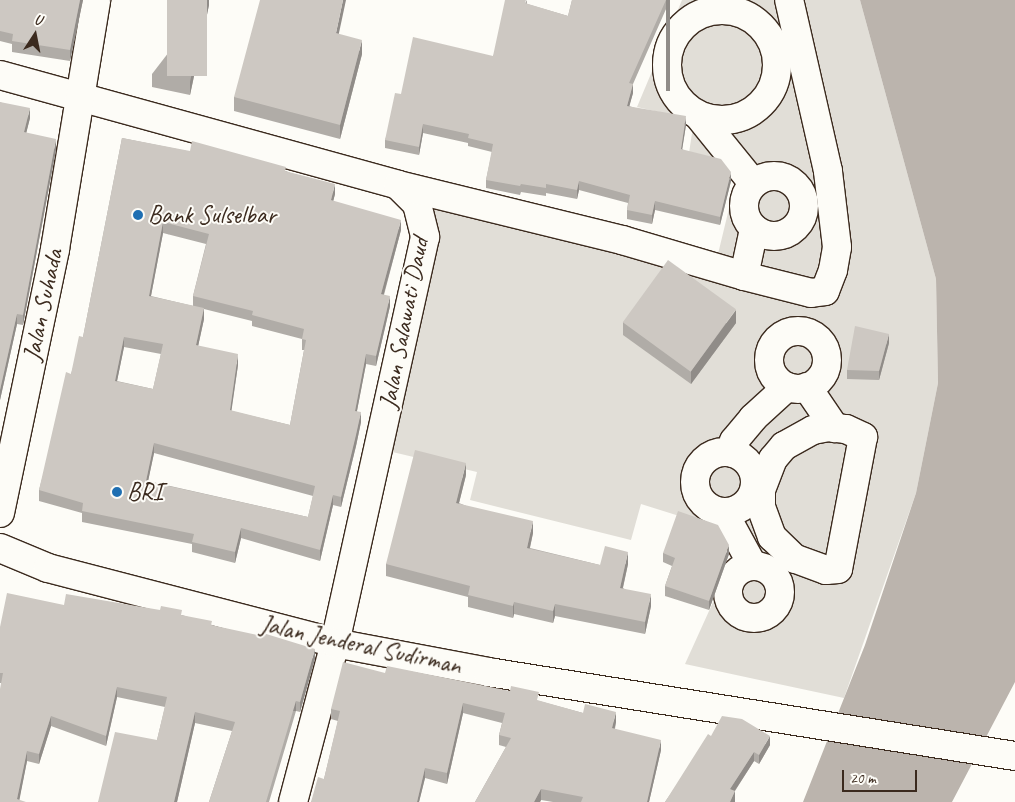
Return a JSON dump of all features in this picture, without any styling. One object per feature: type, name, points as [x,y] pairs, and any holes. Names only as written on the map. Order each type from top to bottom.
[{"type":"main road","name":"Jalan Suhada","points":[[0,513],[56,249],[82,97],[96,0]]},
{"type":"main road","points":[[398,185],[622,240],[744,276],[811,292],[825,291],[837,247],[828,171],[789,0]]},
{"type":"main road","points":[[734,6],[759,24],[772,42],[778,64],[776,78],[762,103],[751,112],[723,130],[706,128],[698,114],[677,96],[670,84],[667,70],[672,42],[690,20],[703,14],[734,6]]},
{"type":"main road","name":"Jalan Salawati Daud","points":[[0,75],[398,185],[418,204],[425,237],[335,643],[292,802]]},
{"type":"main road","points":[[723,130],[753,183]]},
{"type":"main road","points":[[744,276],[754,229],[743,210],[744,200],[753,183],[771,175],[790,180],[800,192],[804,207],[796,227],[787,234],[776,236],[754,229]]},
{"type":"main road","points":[[806,332],[811,292]]},
{"type":"main road","points":[[733,453],[734,441],[753,418],[797,387],[822,376],[827,355],[816,337],[806,332],[787,333],[773,346],[770,355],[773,374],[797,387],[835,428]]},
{"type":"main road","points":[[835,428],[846,428],[864,437],[838,569],[810,566],[789,554],[772,537],[761,507],[761,490],[773,459],[784,446],[813,430],[835,428]]},
{"type":"main road","points":[[718,453],[733,453],[751,466],[755,488],[744,507],[724,512],[715,511],[702,502],[695,488],[695,478],[704,460],[718,453]]},
{"type":"main road","points":[[724,512],[753,566]]},
{"type":"main road","name":"Jalan Jenderal Sudirman","points":[[0,548],[48,568],[335,643],[729,711],[1015,756]]},
{"type":"main road","points":[[777,605],[780,587],[777,579],[764,567],[753,566],[743,568],[732,579],[728,594],[731,605],[749,618],[770,613],[801,583],[810,566]]},
{"type":"shaded area","points":[[682,0],[860,0],[936,279],[938,383],[916,493],[844,698],[685,664],[743,536],[641,504],[631,540],[470,500],[477,472],[384,450],[440,184],[718,254],[739,167],[689,153],[694,120],[637,107]]},
{"type":"shaded area","points":[[860,0],[1015,0],[1015,682],[952,802],[803,802],[865,645],[916,493],[938,383],[936,279]]},
{"type":"building","points":[[0,0],[80,0],[70,50],[12,41],[13,34],[0,31]]},
{"type":"building","points":[[167,0],[207,0],[207,76],[167,76]]},
{"type":"building","points":[[260,0],[343,0],[336,33],[362,40],[340,125],[234,97]]},
{"type":"building","points":[[505,0],[526,0],[525,3],[568,16],[572,0],[666,0],[629,83],[633,84],[627,106],[686,116],[681,149],[721,159],[731,172],[720,217],[655,201],[652,215],[627,210],[630,195],[579,181],[577,190],[546,184],[546,188],[486,180],[493,144],[468,138],[469,134],[423,124],[419,147],[385,140],[395,93],[401,94],[413,37],[493,56]]},
{"type":"building","points":[[0,102],[30,108],[24,132],[56,139],[23,315],[17,314],[0,390]]},
{"type":"building","points":[[122,138],[190,151],[192,141],[286,167],[285,171],[335,184],[331,200],[401,220],[381,294],[390,296],[376,356],[366,354],[355,411],[361,412],[356,435],[341,497],[333,495],[320,550],[241,528],[235,552],[192,542],[194,534],[82,511],[83,503],[39,490],[66,372],[71,374],[79,336],[83,337]],"holes":[[[163,222],[209,234],[193,296],[253,311],[252,315],[304,329],[302,339],[306,340],[290,425],[230,410],[238,354],[196,345],[204,308],[149,296]],[[124,337],[163,344],[153,389],[115,381]],[[154,443],[315,486],[308,517],[146,481]]]},
{"type":"building","points":[[668,260],[736,309],[691,372],[623,322]]},
{"type":"building","points":[[855,326],[889,334],[879,371],[847,370]]},
{"type":"building","points":[[415,450],[466,463],[456,503],[533,521],[527,548],[600,565],[605,546],[628,552],[620,588],[651,594],[645,622],[555,604],[553,611],[514,602],[513,606],[468,595],[470,586],[386,564]]},
{"type":"building","points":[[678,511],[718,525],[729,545],[709,601],[665,586],[675,558],[663,553]]},
{"type":"building","points":[[7,593],[64,605],[66,594],[160,610],[161,606],[182,610],[181,615],[212,621],[211,625],[262,636],[263,633],[315,649],[300,702],[296,701],[266,802],[209,802],[235,722],[195,712],[174,802],[98,802],[115,732],[157,740],[167,697],[117,687],[106,736],[51,716],[39,754],[27,751],[17,799],[26,802],[0,802],[0,689],[3,673],[0,673],[0,627]]},
{"type":"building","points":[[343,662],[385,673],[387,666],[510,691],[511,686],[539,692],[537,700],[583,713],[585,704],[616,712],[612,728],[661,740],[647,802],[581,802],[583,797],[541,789],[534,802],[475,802],[511,738],[499,735],[505,713],[463,703],[447,773],[425,768],[417,802],[311,802],[318,777],[324,779],[340,711],[331,709]]},
{"type":"building","points":[[722,716],[742,719],[770,736],[759,755],[754,752],[730,789],[735,791],[730,802],[665,802],[708,734],[711,736]]},
{"type":"place","name":"Bank Sulselbar","points":[[138,215]]},
{"type":"place","name":"BRI","points":[[117,492]]}]
